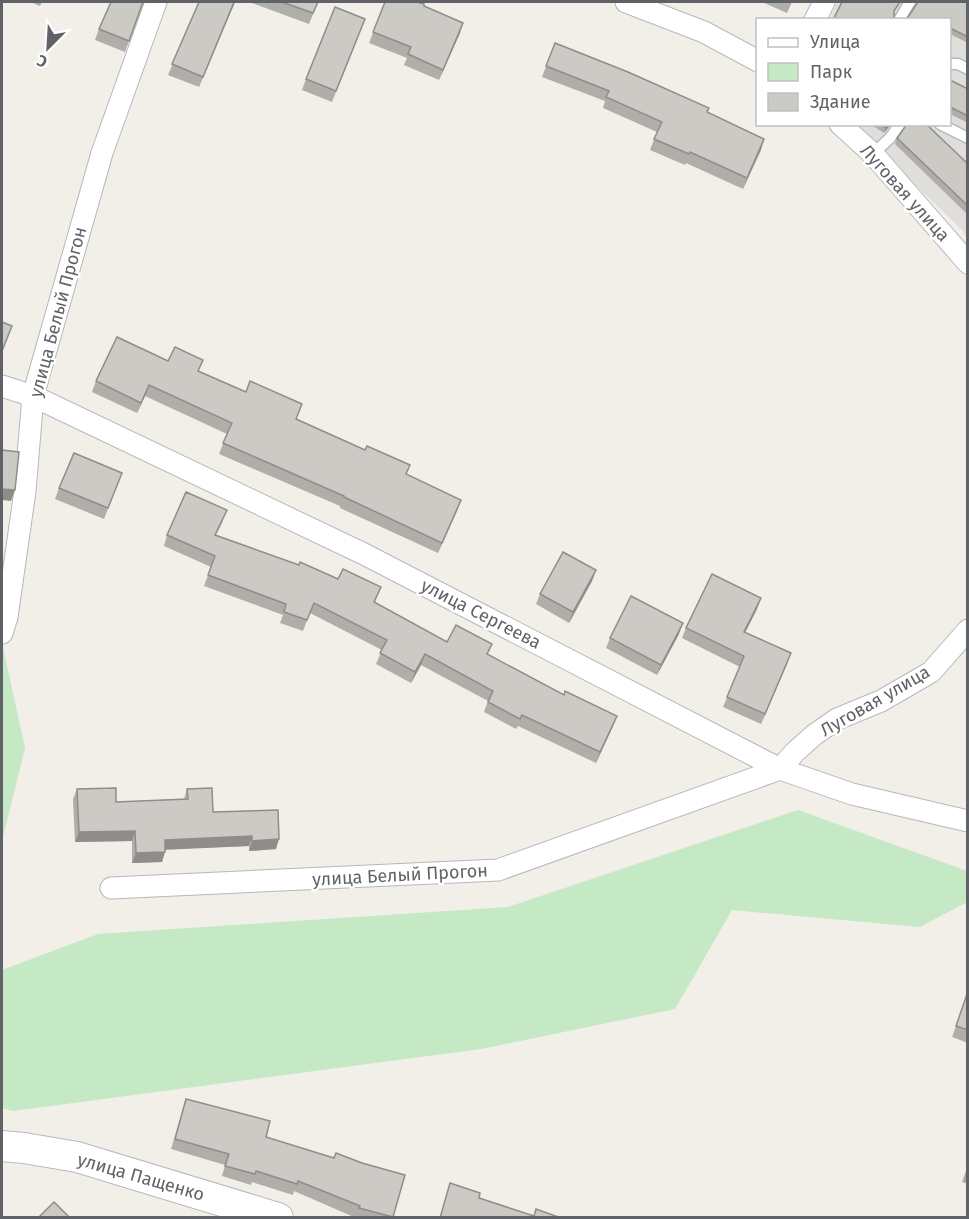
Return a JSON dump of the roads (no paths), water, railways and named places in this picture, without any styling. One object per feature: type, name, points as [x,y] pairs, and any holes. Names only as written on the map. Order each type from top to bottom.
[{"type":"street","name":"улица Белый Прогон","points":[[2,633],[7,617],[25,491],[33,396],[102,153],[156,2]]},
{"type":"street","points":[[626,2],[704,32],[756,60]]},
{"type":"street","points":[[817,18],[824,2]]},
{"type":"street","name":"Луговая улица","points":[[842,126],[873,154],[968,263]]},
{"type":"street","name":"улица Сергеева","points":[[2,386],[33,396],[364,554],[780,769],[852,794],[968,821]]},
{"type":"street","name":"Луговая улица","points":[[780,769],[814,735],[837,719],[881,701],[931,672],[968,630]]},
{"type":"street","name":"улица Белый Прогон","points":[[111,888],[498,870],[780,769]]},
{"type":"street","name":"улица Пащенко","points":[[2,1146],[77,1157],[278,1218]]},
{"type":"lane","points":[[900,18],[910,2]]},
{"type":"lane","points":[[951,64],[958,64],[968,69]]},
{"type":"lane","points":[[873,154],[899,126]]},
{"type":"lane","points":[[944,126],[968,138]]}]
